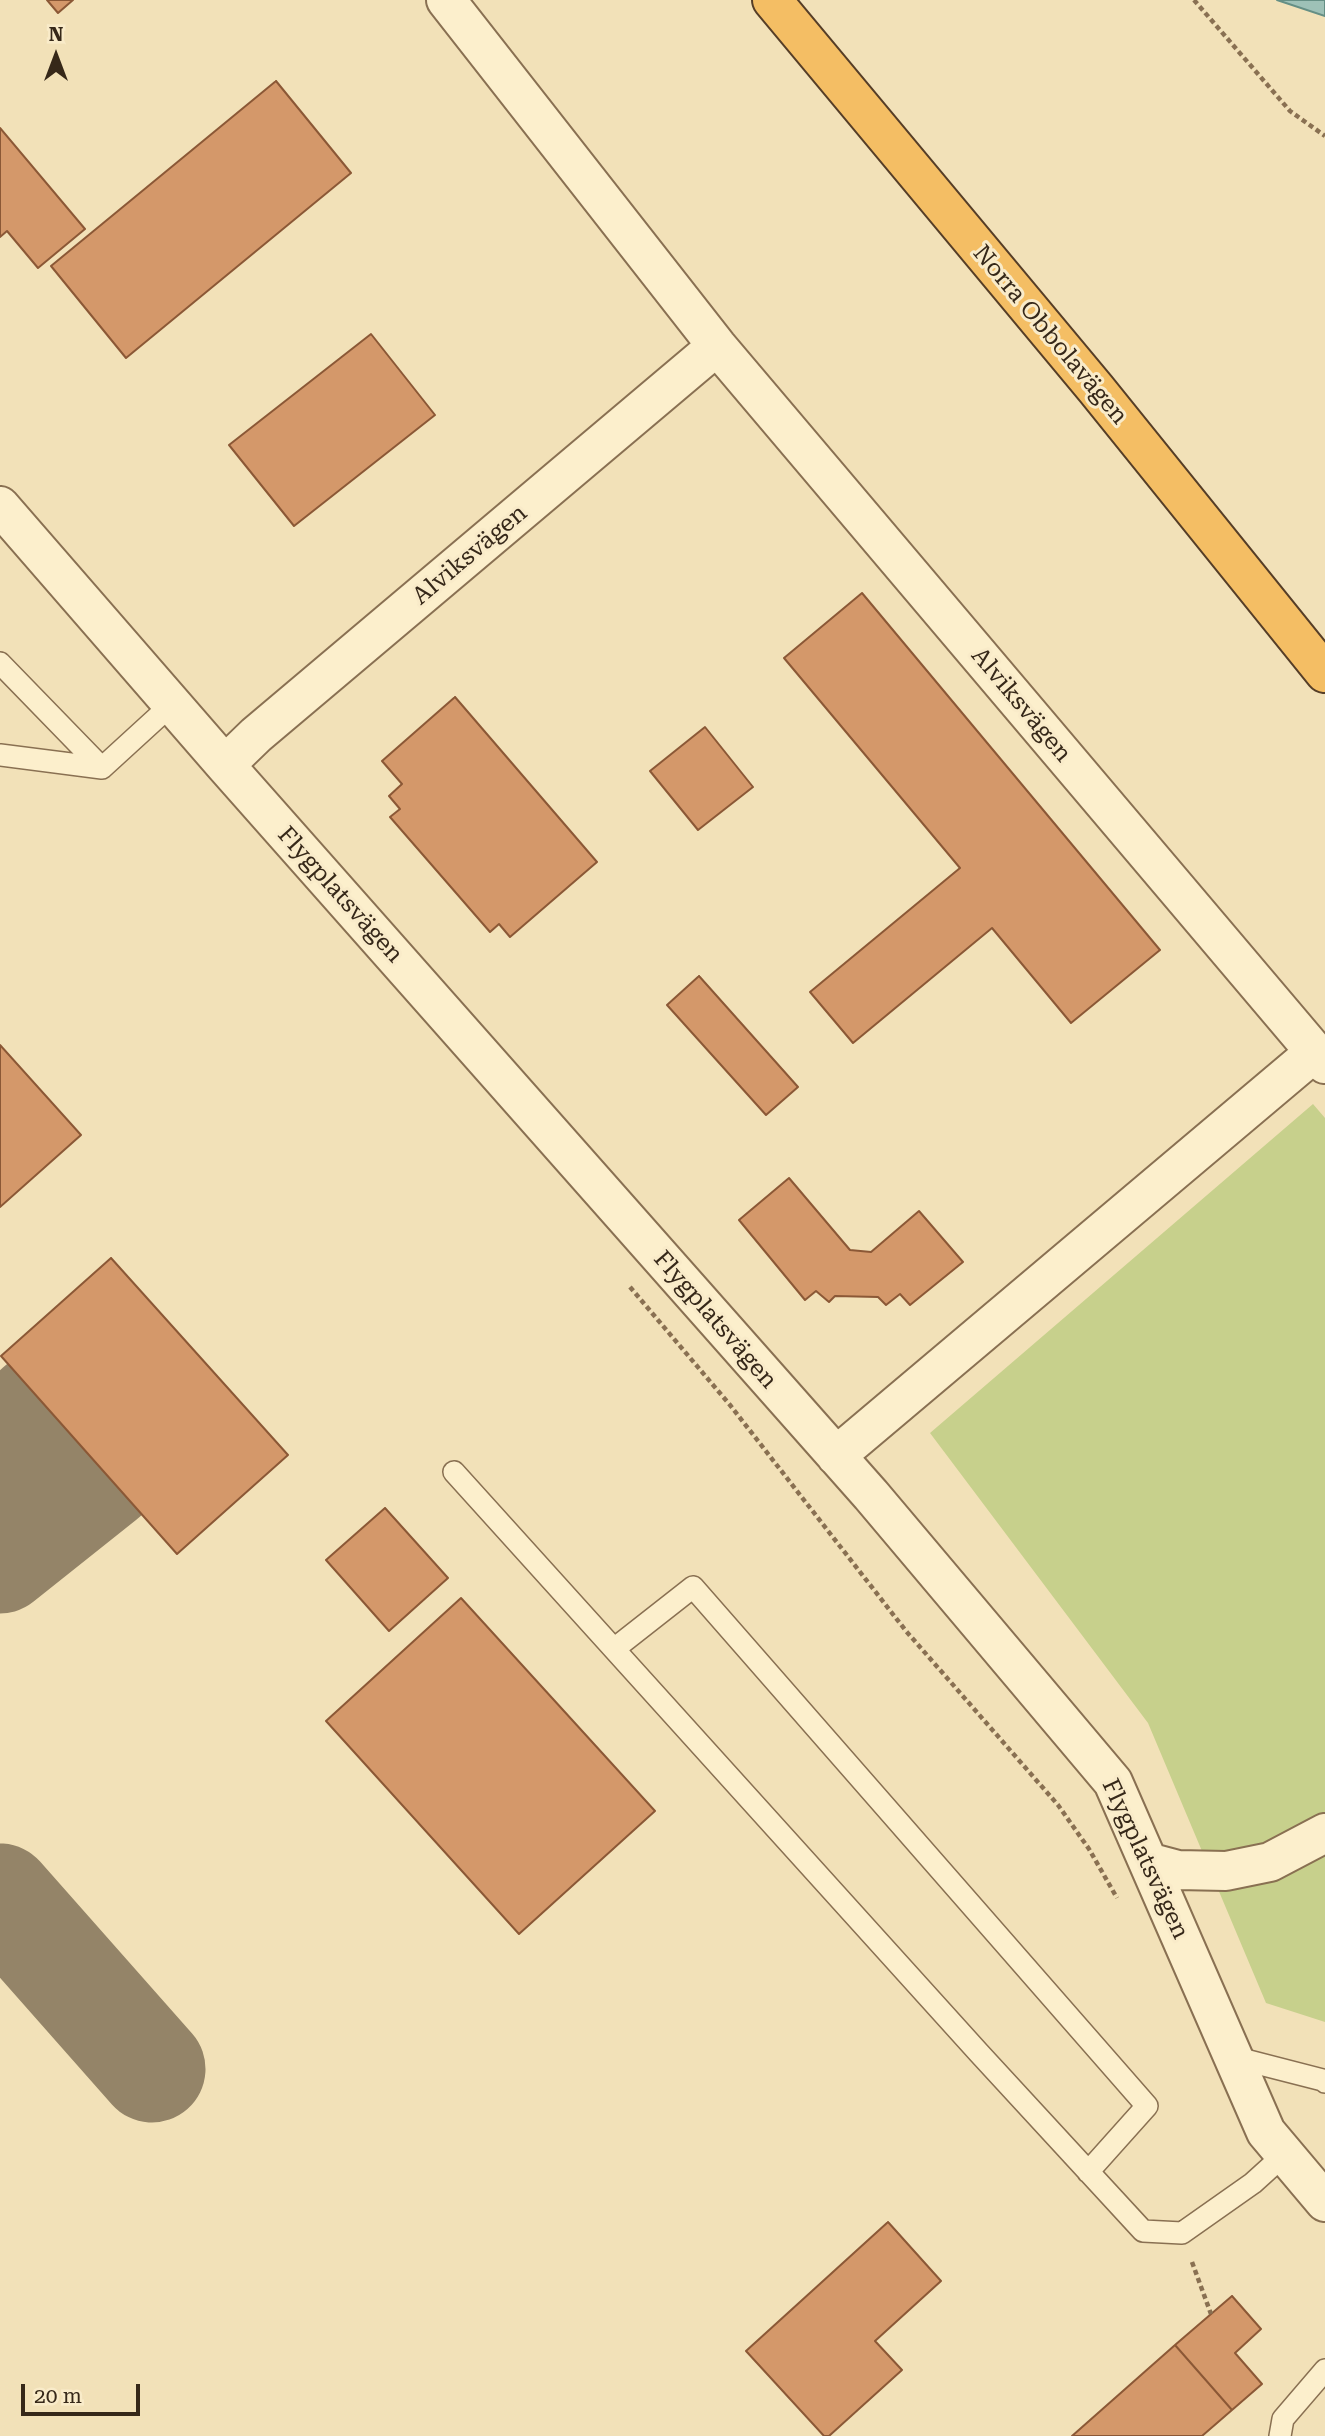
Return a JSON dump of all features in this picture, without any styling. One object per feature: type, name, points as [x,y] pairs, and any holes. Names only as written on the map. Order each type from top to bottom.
[{"type":"highway","name":"Norra Obbolavägen","points":[[772,0],[1096,389],[1325,673]]},
{"type":"street","name":"Alviksvägen","points":[[446,0],[717,346],[1320,1058]]},
{"type":"street","name":"Alviksvägen","points":[[225,765],[256,735],[717,346]]},
{"type":"street","name":"Flygplatsvägen","points":[[0,506],[225,765],[836,1456],[1113,1782],[1266,2132],[1325,2202]]},
{"type":"street","points":[[836,1456],[1320,1058]]},
{"type":"street","points":[[1148,1862],[1178,1870],[1226,1871],[1270,1862],[1325,1833]]},
{"type":"lane","points":[[0,663],[103,768]]},
{"type":"lane","points":[[103,768],[172,704]]},
{"type":"lane","points":[[0,755],[103,768]]},
{"type":"lane","points":[[454,1472],[1143,2231],[1182,2234],[1253,2183],[1285,2154]]},
{"type":"lane","points":[[614,1649],[693,1587],[1147,2106],[1088,2172]]},
{"type":"lane","points":[[1233,2057],[1324,2082]]},
{"type":"lane","points":[[1280,2436],[1283,2419],[1325,2370]]},
{"type":"path","points":[[1194,0],[1290,111],[1325,136]]},
{"type":"path","points":[[622,1278],[730,1405],[906,1632],[1058,1805],[1089,1849],[1121,1904]]},
{"type":"path","points":[[1182,2234],[1211,2314]]},
{"type":"green space","points":[[1313,1104],[1325,1118],[1325,2022],[1266,2003],[1148,1723],[930,1433]]},
{"type":"water","points":[[1277,0],[1325,0],[1325,16]]},
{"type":"building","points":[[47,0],[73,0],[58,13]]},
{"type":"building","points":[[276,81],[351,173],[126,358],[51,266]]},
{"type":"building","points":[[0,128],[85,229],[38,268],[7,231],[0,237]]},
{"type":"building","points":[[371,334],[435,415],[294,526],[229,445]]},
{"type":"building","points":[[862,593],[1160,950],[1071,1023],[992,928],[853,1043],[810,992],[960,868],[784,658]]},
{"type":"building","points":[[455,697],[597,862],[510,937],[499,924],[490,932],[390,817],[400,809],[389,796],[402,784],[382,761]]},
{"type":"building","points":[[705,727],[753,787],[698,830],[650,771]]},
{"type":"building","points":[[699,976],[798,1087],[766,1115],[667,1005]]},
{"type":"building","points":[[0,1045],[81,1135],[0,1207]]},
{"type":"building","points":[[789,1178],[850,1250],[871,1252],[919,1211],[963,1262],[910,1305],[900,1294],[886,1305],[878,1297],[835,1296],[829,1302],[816,1291],[805,1300],[739,1220]]},
{"type":"building","points":[[111,1258],[288,1455],[177,1554],[1,1356]]},
{"type":"building","points":[[385,1508],[448,1578],[389,1631],[326,1560]]},
{"type":"building","points":[[461,1598],[655,1811],[519,1934],[326,1721]]},
{"type":"building","points":[[888,2222],[941,2281],[875,2341],[902,2370],[829,2436],[824,2436],[746,2351]]},
{"type":"building","points":[[1232,2296],[1261,2329],[1235,2353],[1262,2384],[1232,2410],[1175,2345]]},
{"type":"building","points":[[1175,2345],[1232,2410],[1202,2436],[1072,2436]]},
{"type":"taxiway","points":[[0,1443],[39,1407]]},
{"type":"taxiway","points":[[0,1560],[103,1478]]},
{"type":"taxiway","points":[[0,1897],[152,2069]]}]
